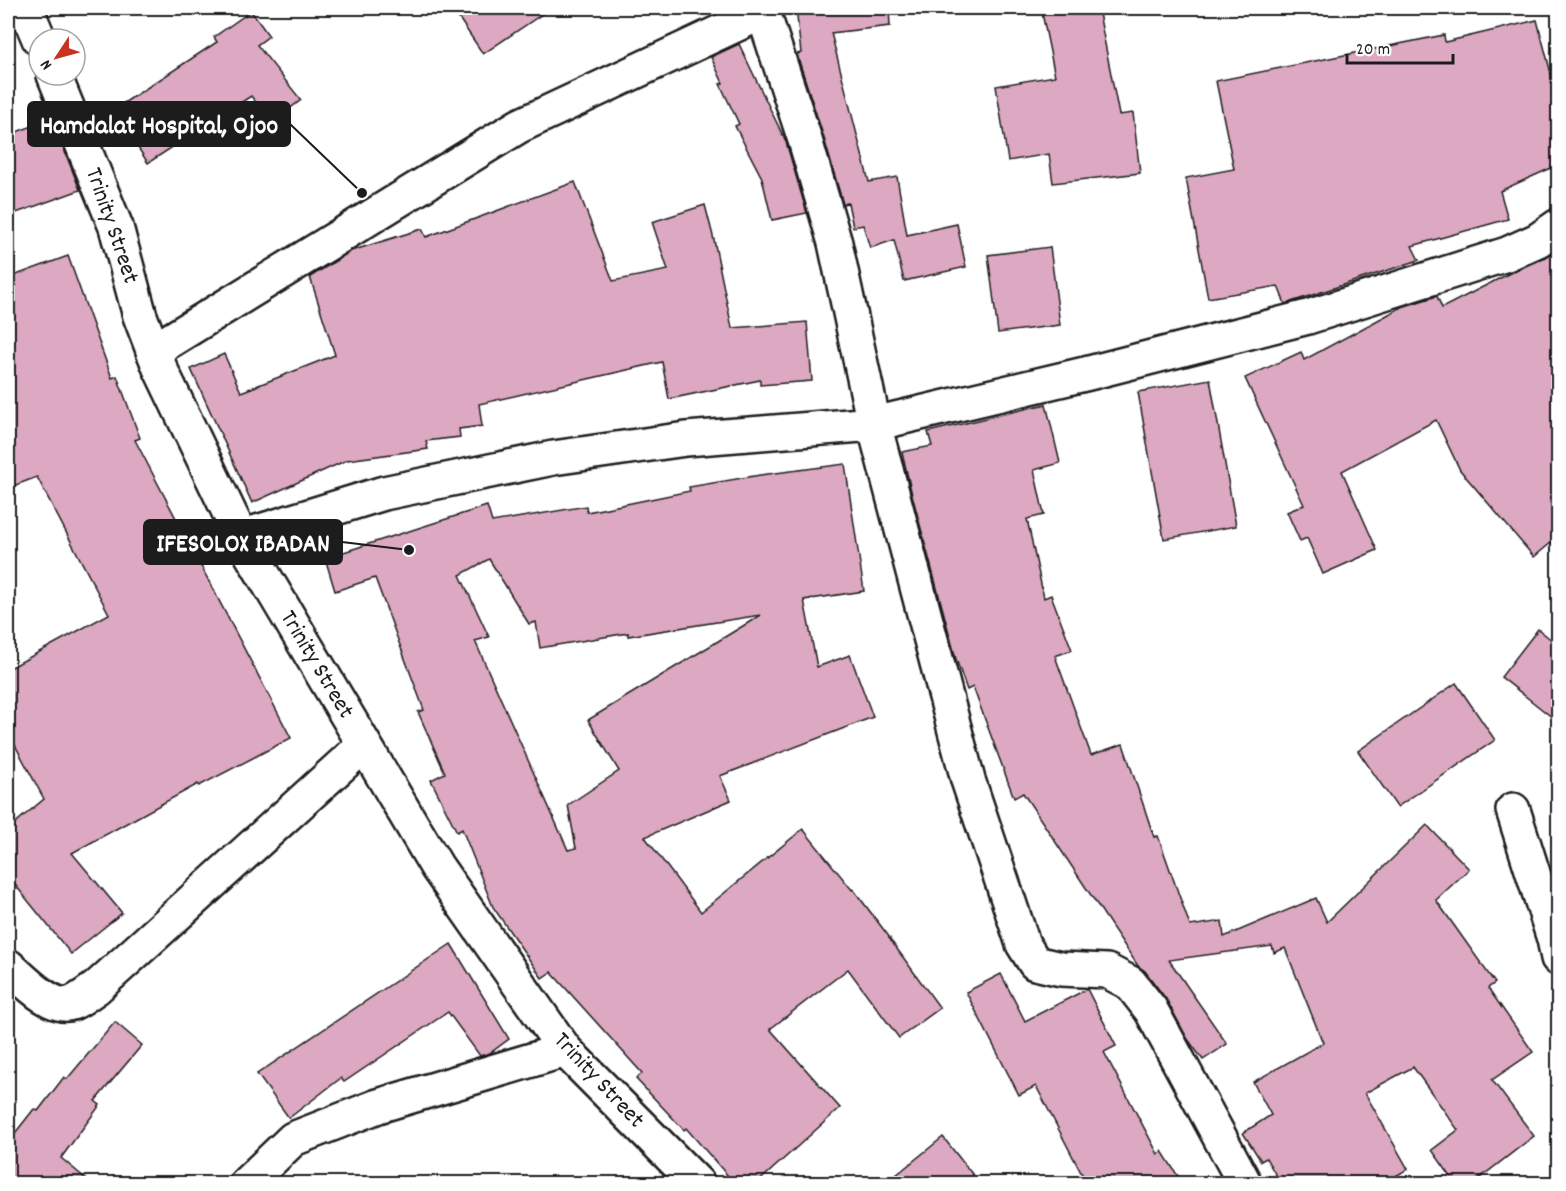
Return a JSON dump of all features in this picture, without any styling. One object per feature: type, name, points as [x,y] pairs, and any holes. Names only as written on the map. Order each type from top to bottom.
[{"type":"street","points":[[26,8],[34,27]]},
{"type":"street","points":[[153,351],[519,126],[763,10],[835,243],[874,424],[968,780],[1023,944],[1035,963],[1061,969],[1107,971],[1130,983],[1151,1010],[1245,1184]]},
{"type":"street","name":"Trinity Street","points":[[59,87],[116,227],[140,316],[159,366],[241,537],[437,867],[565,1050],[698,1184]]},
{"type":"street","points":[[241,537],[384,493],[553,458],[686,439],[874,424],[1089,373],[1308,316],[1507,254],[1538,240],[1558,226]]},
{"type":"street","points":[[8,966],[44,997],[58,1004],[71,1004],[96,988],[364,745]]},
{"type":"street","points":[[1514,810],[1558,958]]},
{"type":"street","points":[[246,1184],[293,1139],[378,1106],[565,1050]]},
{"type":"building","points":[[452,8],[551,8],[483,54]]},
{"type":"building","points":[[796,8],[889,8],[890,26],[831,33],[869,182],[897,177],[907,235],[957,224],[966,267],[904,281],[894,240],[870,248],[863,225],[853,227],[848,203],[843,204],[797,54],[801,53]]},
{"type":"building","points":[[1041,8],[1098,8],[1119,115],[1133,113],[1140,173],[1053,183],[1049,154],[1008,161],[996,86],[1055,76]]},
{"type":"building","points":[[251,11],[269,36],[257,45],[301,100],[272,122],[251,96],[148,163],[113,110],[217,42],[214,37]]},
{"type":"building","points":[[1537,20],[1558,94],[1558,165],[1500,191],[1508,219],[1412,246],[1419,260],[1285,304],[1278,286],[1208,298],[1186,178],[1234,169],[1216,81],[1444,35],[1445,42]]},
{"type":"building","points":[[739,44],[786,142],[807,213],[772,220],[762,178],[735,126],[739,124],[720,84],[723,83],[711,57]]},
{"type":"building","points":[[52,119],[80,190],[8,216],[8,135]]},
{"type":"building","points":[[575,182],[613,281],[668,270],[652,222],[705,205],[732,328],[807,322],[812,381],[760,385],[760,380],[669,399],[662,362],[479,404],[482,426],[459,429],[460,437],[426,441],[428,449],[347,460],[252,503],[191,369],[224,354],[241,392],[335,355],[310,277],[351,251],[422,229],[426,237]]},
{"type":"building","points":[[1050,247],[1060,325],[998,333],[988,255]]},
{"type":"building","points":[[1558,249],[1558,537],[1534,557],[1460,470],[1436,420],[1342,471],[1377,550],[1323,574],[1307,538],[1300,541],[1287,512],[1304,505],[1245,378],[1301,352],[1304,360],[1402,307],[1437,296],[1442,308]]},
{"type":"building","points":[[68,256],[112,378],[117,376],[140,438],[135,440],[291,738],[199,786],[198,784],[72,853],[122,913],[71,954],[8,876],[8,829],[44,799],[8,732],[8,669],[109,614],[37,477],[8,488],[8,278]]},
{"type":"building","points":[[1210,379],[1236,526],[1164,539],[1138,392]]},
{"type":"building","points":[[1046,404],[1060,463],[1034,470],[1044,515],[1027,519],[1044,598],[1051,595],[1072,650],[1055,656],[1091,755],[1123,744],[1154,837],[1158,836],[1190,926],[1222,921],[1224,937],[1316,898],[1327,922],[1427,825],[1469,869],[1436,900],[1495,983],[1488,988],[1533,1052],[1492,1080],[1534,1136],[1472,1184],[1456,1184],[1432,1150],[1458,1130],[1413,1067],[1365,1093],[1408,1169],[1382,1184],[1281,1184],[1266,1158],[1261,1161],[1243,1133],[1271,1115],[1253,1082],[1323,1043],[1285,948],[1274,953],[1272,946],[1169,960],[1227,1044],[1203,1060],[1187,1038],[1166,999],[1145,971],[1138,966],[1023,793],[1014,798],[973,687],[967,690],[956,659],[902,452],[932,446],[928,432]]},
{"type":"building","points":[[845,464],[864,591],[804,600],[817,667],[850,655],[873,717],[720,776],[731,800],[645,837],[701,912],[803,829],[853,889],[940,1008],[899,1038],[848,969],[770,1029],[840,1108],[756,1184],[735,1184],[686,1128],[684,1130],[636,1079],[642,1073],[551,972],[542,978],[493,907],[462,829],[457,832],[431,780],[445,773],[418,712],[424,710],[375,578],[335,591],[325,558],[487,506],[492,522],[586,506],[587,512],[690,491],[689,487]],"holes":[[[489,559],[529,624],[536,622],[540,648],[628,633],[628,636],[761,615],[588,720],[619,771],[568,805],[576,848],[568,850],[475,641],[489,637],[460,575]]]},
{"type":"building","points":[[1538,629],[1558,645],[1558,722],[1501,677]]},
{"type":"building","points":[[1456,683],[1495,740],[1397,807],[1358,751]]},
{"type":"building","points":[[451,944],[509,1039],[490,1053],[480,1056],[448,1012],[344,1082],[341,1078],[289,1118],[257,1074]]},
{"type":"building","points":[[1001,974],[1025,1021],[1087,989],[1116,1046],[1104,1052],[1158,1154],[1162,1151],[1183,1184],[1087,1184],[1036,1086],[1019,1095],[966,992]]},
{"type":"building","points":[[115,1022],[142,1045],[95,1101],[100,1105],[61,1158],[92,1184],[8,1184],[8,1142],[34,1109],[38,1111],[64,1077],[67,1079]]},
{"type":"building","points":[[943,1137],[980,1184],[885,1184]]},
{"type":"place","name":"Hamdalat Hospital, Ojoo","points":[[362,193]]},
{"type":"place","name":"IFESOLOX IBADAN","points":[[409,550]]}]
